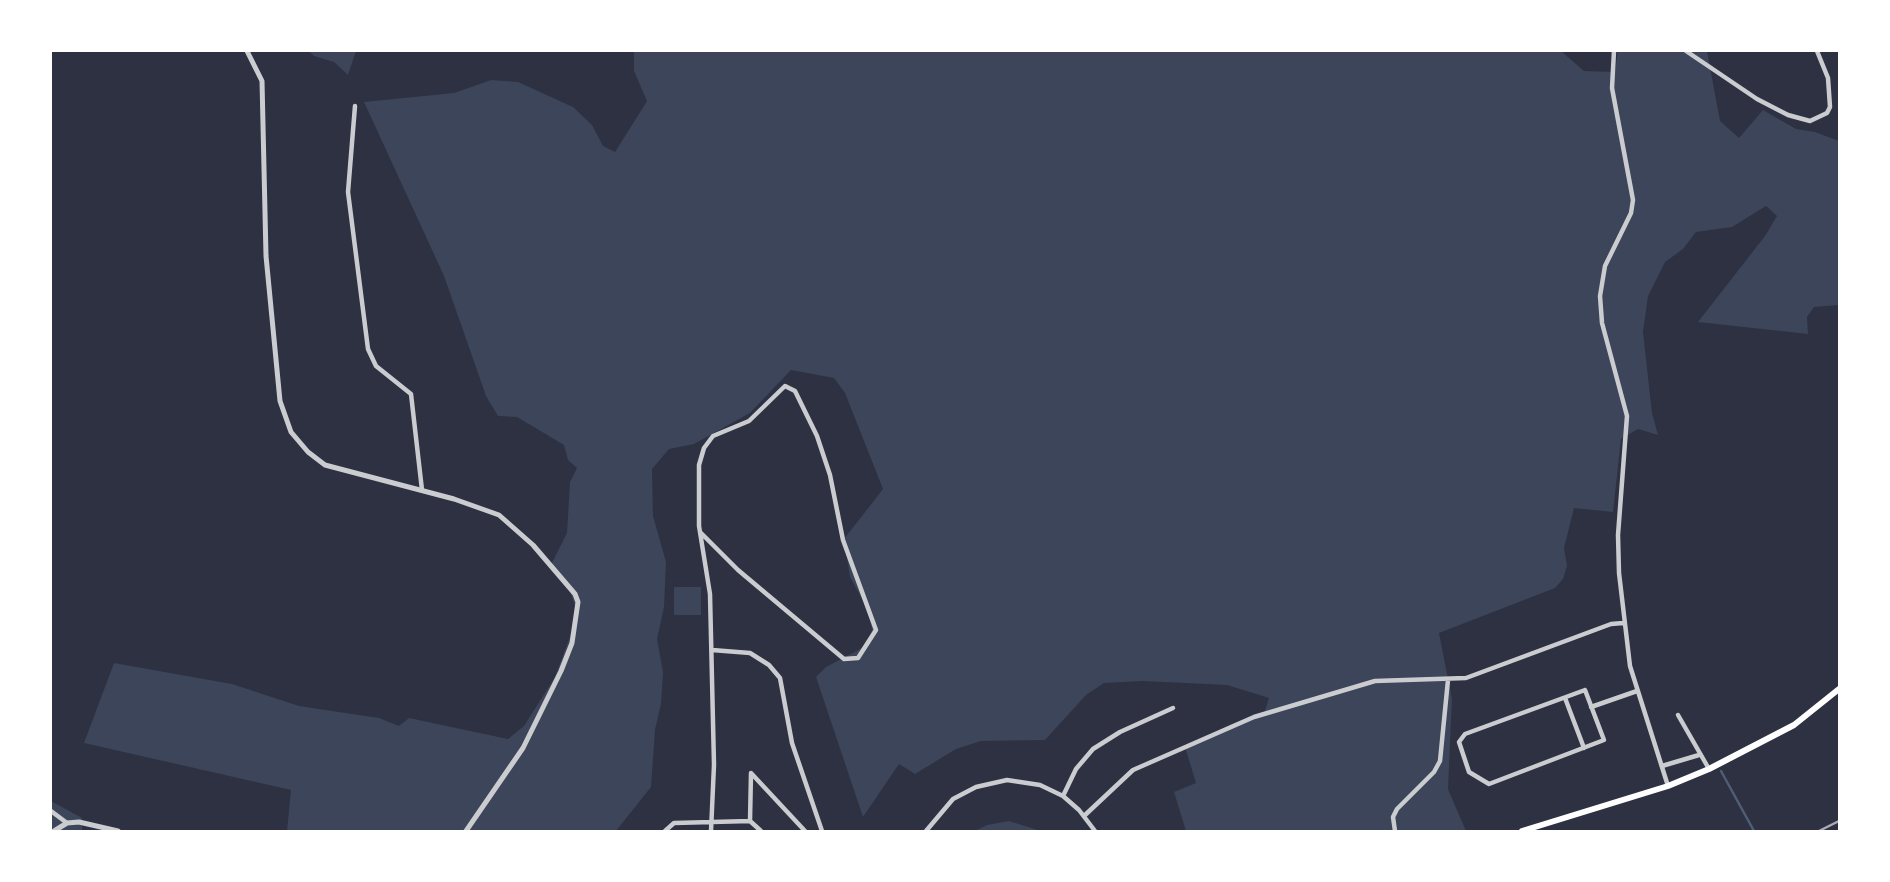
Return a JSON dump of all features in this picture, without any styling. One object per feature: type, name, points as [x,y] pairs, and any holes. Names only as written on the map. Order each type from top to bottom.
[{"type":"main road","points":[[1522,831],[1668,786],[1709,769],[1794,725],[1839,689]]},
{"type":"street","points":[[247,51],[262,81],[266,256],[280,401],[285,421],[308,452],[325,466],[422,490],[484,509],[512,523],[566,582],[578,602],[572,643],[561,671],[523,748],[466,831]]},
{"type":"street","points":[[1614,51],[1612,88],[1633,201],[1626,225],[1605,266],[1600,307],[1627,416],[1618,535],[1623,623],[1637,691],[1668,786]]},
{"type":"street","points":[[1686,51],[1757,99],[1788,115],[1810,121],[1818,119],[1830,107],[1828,78],[1817,51]]},
{"type":"street","points":[[355,106],[348,178],[349,205],[368,349],[376,366],[407,387],[411,394],[422,490]]},
{"type":"street","points":[[701,533],[738,570],[844,659],[854,660],[863,654],[876,630],[843,540],[830,475],[817,436],[792,388],[782,388],[749,421],[720,432],[708,442],[698,475],[701,533],[710,594],[711,831]]},
{"type":"street","points":[[1084,816],[1133,770],[1254,717],[1375,681],[1466,678],[1611,624],[1623,623]]},
{"type":"street","points":[[712,649],[750,653],[769,665],[780,678],[792,743],[822,831]]},
{"type":"street","points":[[1395,831],[1393,817],[1397,808],[1433,772],[1440,761],[1448,680]]},
{"type":"street","points":[[1585,690],[1591,707],[1604,740],[1489,785],[1469,772],[1460,742],[1465,734],[1585,690]]},
{"type":"street","points":[[1591,707],[1637,691]]},
{"type":"street","points":[[1565,698],[1584,748]]},
{"type":"street","points":[[1063,796],[1076,769],[1093,749],[1120,732],[1173,708]]},
{"type":"street","points":[[1678,715],[1709,769]]},
{"type":"street","points":[[1662,766],[1699,755]]},
{"type":"street","points":[[750,821],[751,773],[805,831]]},
{"type":"street","points":[[926,831],[953,799],[989,783],[1007,780],[1030,783],[1063,796],[1084,816],[1094,831]]},
{"type":"street","points":[[51,811],[67,823]]},
{"type":"street","points":[[665,831],[674,823],[750,821],[761,831]]},
{"type":"street","points":[[54,831],[67,823],[88,823],[118,831]]},
{"type":"shaded area","points":[[309,51],[356,51],[348,75],[334,62],[314,56]]},
{"type":"shaded area","points":[[634,51],[1561,51],[1584,71],[1615,72],[1618,51],[1707,51],[1720,121],[1739,138],[1763,110],[1796,129],[1815,132],[1839,141],[1839,305],[1814,307],[1807,317],[1808,334],[1698,322],[1765,236],[1777,216],[1766,206],[1732,227],[1696,232],[1683,249],[1665,262],[1648,296],[1643,332],[1652,413],[1658,435],[1638,429],[1621,439],[1613,512],[1574,508],[1564,548],[1567,566],[1563,579],[1555,588],[1439,633],[1452,699],[1448,789],[1466,831],[1186,831],[1174,792],[1196,783],[1185,747],[1232,724],[1264,714],[1269,698],[1227,685],[1143,681],[1104,683],[1086,695],[1045,740],[981,741],[956,749],[915,774],[899,764],[863,817],[816,677],[826,667],[864,647],[872,631],[869,612],[850,577],[844,539],[883,489],[845,393],[834,378],[791,370],[750,413],[694,444],[669,449],[652,469],[653,516],[666,562],[664,607],[657,639],[663,672],[661,704],[655,730],[651,787],[616,831],[287,831],[291,790],[84,743],[114,663],[232,684],[299,706],[379,718],[399,726],[409,718],[508,739],[524,726],[555,677],[575,623],[575,606],[570,591],[550,567],[567,533],[570,482],[577,468],[568,460],[564,445],[517,417],[498,416],[486,396],[444,276],[364,102],[454,93],[491,80],[518,82],[573,107],[592,125],[603,146],[615,152],[647,101],[634,71]]},
{"type":"shaded area","points":[[674,587],[701,587],[701,615],[674,615]]},
{"type":"shaded area","points":[[51,801],[82,818],[82,831],[51,831]]},
{"type":"shaded area","points":[[1009,821],[1041,831],[975,831],[987,825]]},
{"type":"waterway","points":[[1721,771],[1754,831]]},
{"type":"railway","points":[[1819,831],[1839,821]]}]
